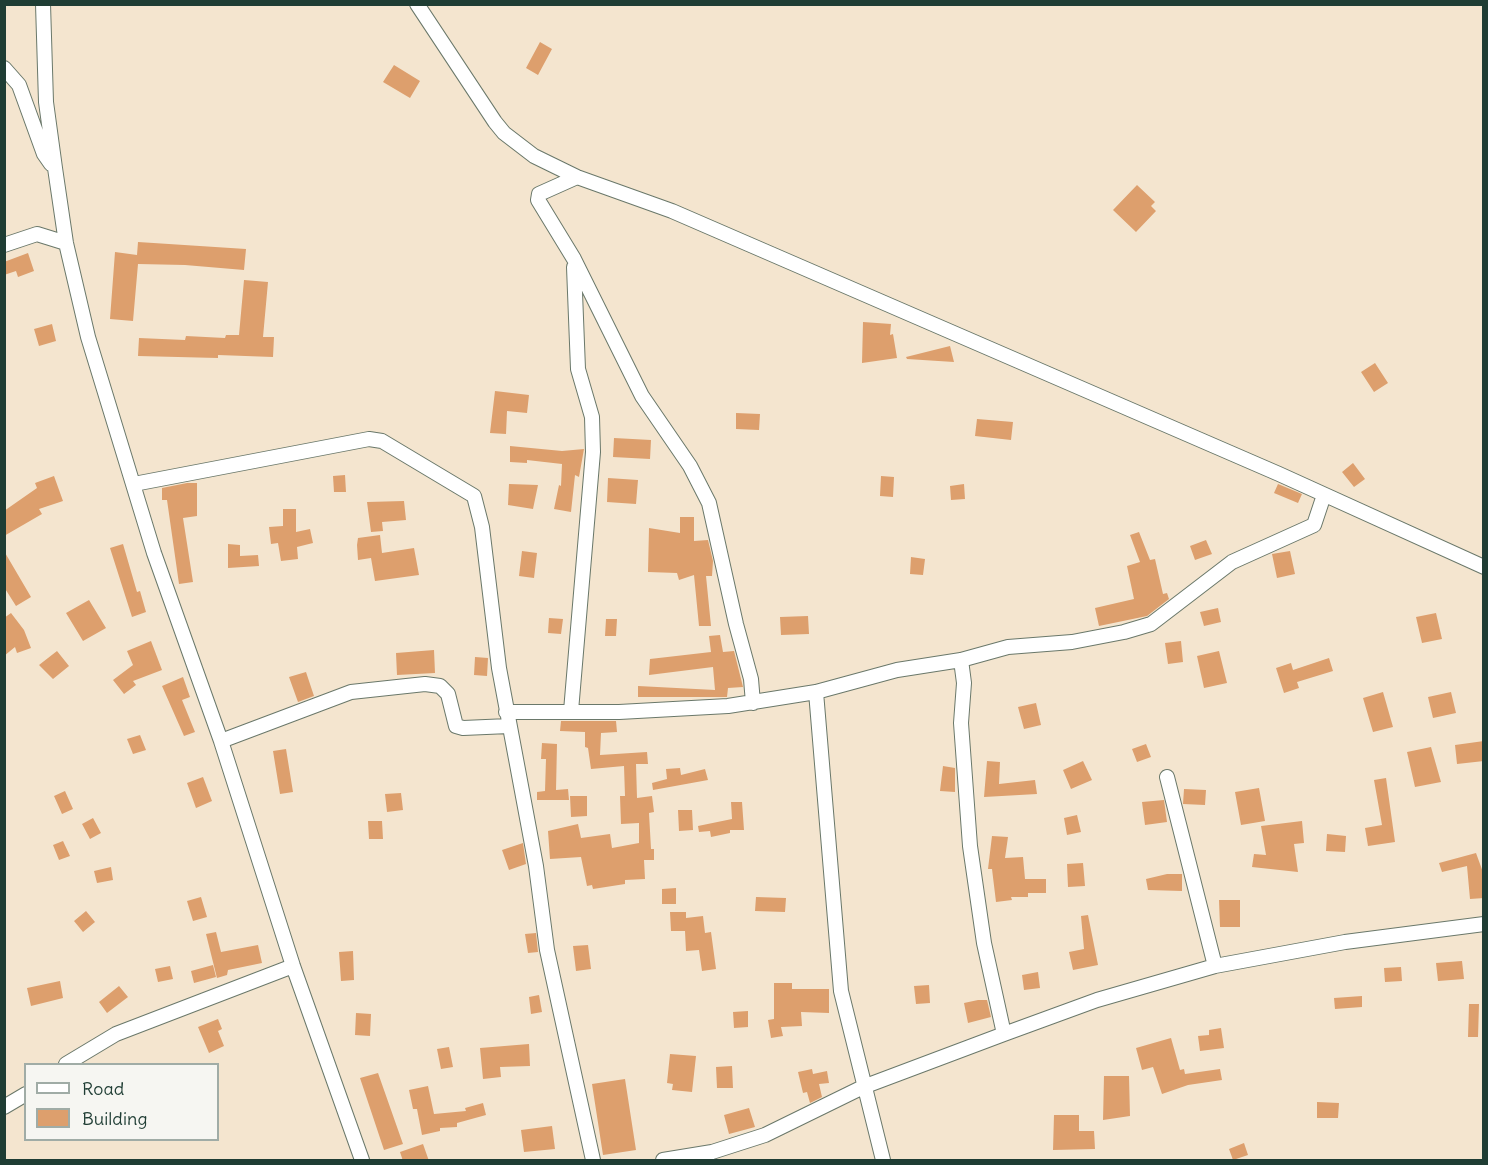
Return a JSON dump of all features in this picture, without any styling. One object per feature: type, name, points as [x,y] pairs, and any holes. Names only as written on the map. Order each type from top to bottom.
[{"type":"street","points":[[43,4],[46,102],[66,243],[88,337],[154,553],[221,741],[293,966],[362,1161]]},
{"type":"street","points":[[417,4],[504,133],[534,156],[577,177],[672,212],[1324,495],[1484,567]]},
{"type":"street","points":[[4,68],[19,85],[44,154],[55,168]]},
{"type":"street","points":[[577,177],[537,197],[574,259],[642,396],[690,466],[709,503],[751,679],[753,703]]},
{"type":"street","points":[[4,245],[38,234],[66,243]]},
{"type":"street","points":[[571,711],[593,452],[592,417],[578,369],[574,259]]},
{"type":"street","points":[[134,484],[369,439],[382,441],[461,486],[474,496],[478,505],[508,719],[536,866],[547,950],[593,1161]]},
{"type":"street","points":[[221,741],[351,692],[425,684],[440,686],[448,694],[456,726],[463,728],[508,719],[571,711],[620,712],[753,703],[816,692],[897,670],[961,660],[1008,647],[1072,642],[1124,632],[1151,624],[1232,562],[1314,525],[1324,495]]},
{"type":"street","points":[[961,660],[964,683],[961,723],[970,846],[984,943],[1004,1034]]},
{"type":"street","points":[[816,692],[836,955],[841,991],[863,1088],[883,1161]]},
{"type":"street","points":[[1167,777],[1215,966]]},
{"type":"street","points":[[663,1161],[712,1152],[765,1135],[863,1088],[1097,1000],[1215,966],[1345,942],[1484,924]]},
{"type":"street","points":[[69,1063],[116,1034],[293,966]]},
{"type":"street","points":[[4,1107],[24,1096]]},
{"type":"building","points":[[540,42],[552,49],[538,75],[526,68]]},
{"type":"building","points":[[394,65],[420,81],[410,98],[383,82]]},
{"type":"building","points":[[1137,185],[1155,202],[1151,206],[1156,211],[1136,232],[1113,210]]},
{"type":"building","points":[[138,242],[246,249],[244,270],[138,264],[133,321],[110,319],[115,252],[137,255]]},
{"type":"building","points":[[28,253],[34,271],[18,277],[16,271],[4,275],[4,262]]},
{"type":"building","points":[[244,280],[268,282],[263,337],[274,337],[273,357],[138,356],[139,338],[185,340],[186,336],[225,338],[226,335],[239,335]]},
{"type":"building","points":[[863,322],[891,324],[890,335],[893,334],[897,358],[862,363]]},
{"type":"building","points":[[52,324],[56,341],[39,346],[34,329]]},
{"type":"building","points":[[950,346],[954,362],[907,359],[906,357]]},
{"type":"building","points":[[1375,363],[1388,383],[1374,392],[1361,372]]},
{"type":"building","points":[[495,391],[529,395],[527,413],[507,411],[506,434],[490,433]]},
{"type":"building","points":[[736,413],[760,414],[759,430],[736,429]]},
{"type":"building","points":[[977,419],[1013,422],[1011,440],[975,436]]},
{"type":"building","points":[[614,438],[651,440],[650,459],[613,457]]},
{"type":"building","points":[[510,446],[562,451],[584,449],[579,477],[575,475],[571,512],[554,509],[559,485],[561,486],[562,464],[527,460],[527,463],[510,462]]},
{"type":"building","points":[[1353,463],[1365,479],[1354,487],[1342,472]]},
{"type":"building","points":[[345,475],[346,492],[334,492],[333,476]]},
{"type":"building","points":[[54,476],[63,501],[39,509],[42,514],[4,536],[4,511],[37,488],[35,483]]},
{"type":"building","points":[[881,476],[894,477],[893,497],[880,496]]},
{"type":"building","points":[[608,478],[638,480],[636,504],[607,502]]},
{"type":"building","points":[[197,483],[197,516],[183,518],[193,582],[179,584],[167,500],[162,500],[162,488]]},
{"type":"building","points":[[509,484],[538,485],[533,509],[508,505]]},
{"type":"building","points":[[964,484],[965,499],[951,500],[950,486]]},
{"type":"building","points":[[1278,484],[1302,494],[1298,503],[1274,493]]},
{"type":"building","points":[[404,501],[406,520],[382,522],[383,531],[371,532],[367,502]]},
{"type":"building","points":[[283,509],[296,509],[296,532],[310,529],[313,543],[297,547],[298,559],[281,561],[278,543],[271,544],[269,527],[283,526]]},
{"type":"building","points":[[680,517],[694,517],[694,541],[708,540],[713,561],[712,576],[706,576],[711,626],[699,626],[694,575],[679,580],[677,573],[648,572],[649,528],[680,533]]},
{"type":"building","points":[[1139,532],[1150,560],[1155,559],[1163,594],[1167,593],[1169,599],[1147,616],[1099,626],[1095,608],[1134,599],[1127,566],[1140,562],[1130,535]]},
{"type":"building","points":[[380,535],[382,553],[414,548],[419,575],[375,581],[371,558],[358,560],[357,545],[358,538]]},
{"type":"building","points":[[1206,540],[1212,554],[1195,560],[1190,546]]},
{"type":"building","points":[[123,544],[137,592],[140,591],[146,612],[132,617],[110,548]]},
{"type":"building","points":[[228,544],[240,545],[240,556],[258,555],[259,566],[228,568]]},
{"type":"building","points":[[4,551],[31,597],[16,606],[4,587]]},
{"type":"building","points":[[522,551],[537,553],[534,578],[519,576]]},
{"type":"building","points":[[1290,551],[1295,574],[1277,578],[1272,554]]},
{"type":"building","points":[[911,557],[925,559],[923,575],[910,574]]},
{"type":"building","points":[[89,600],[106,628],[83,641],[66,613]]},
{"type":"building","points":[[1218,608],[1221,622],[1204,626],[1200,612]]},
{"type":"building","points":[[11,613],[24,630],[31,648],[17,653],[15,647],[4,656],[4,618]]},
{"type":"building","points":[[1436,613],[1442,639],[1422,643],[1416,617]]},
{"type":"building","points":[[808,616],[809,634],[781,635],[780,617]]},
{"type":"building","points":[[549,618],[563,619],[561,634],[548,633]]},
{"type":"building","points":[[606,619],[617,619],[616,636],[605,636]]},
{"type":"building","points":[[720,635],[723,652],[734,651],[743,687],[728,688],[727,697],[638,697],[638,686],[715,690],[713,667],[649,675],[650,659],[711,652],[709,636]]},
{"type":"building","points":[[151,641],[162,670],[133,681],[136,685],[124,694],[113,680],[133,665],[127,651]]},
{"type":"building","points":[[1181,641],[1183,662],[1168,664],[1165,643]]},
{"type":"building","points":[[434,650],[435,673],[397,675],[396,653]]},
{"type":"building","points":[[57,651],[69,666],[53,679],[39,665]]},
{"type":"building","points":[[1219,651],[1227,683],[1204,688],[1197,656]]},
{"type":"building","points":[[475,657],[488,658],[487,676],[474,675]]},
{"type":"building","points":[[1329,658],[1333,671],[1297,682],[1299,688],[1284,693],[1276,668],[1291,663],[1293,670]]},
{"type":"building","points":[[306,672],[314,696],[298,702],[289,677]]},
{"type":"building","points":[[183,677],[190,697],[182,700],[195,732],[184,736],[162,686]]},
{"type":"building","points":[[1383,692],[1393,727],[1373,732],[1363,698]]},
{"type":"building","points":[[1451,692],[1456,713],[1433,718],[1428,697]]},
{"type":"building","points":[[1036,703],[1041,725],[1024,729],[1018,707]]},
{"type":"building","points":[[561,721],[616,721],[617,732],[601,733],[600,755],[647,752],[648,764],[636,764],[637,798],[652,796],[654,812],[649,813],[651,849],[654,849],[654,860],[644,860],[645,879],[625,880],[625,884],[593,889],[592,885],[587,886],[581,857],[550,859],[548,831],[578,824],[581,838],[610,834],[612,848],[639,843],[639,823],[621,824],[620,796],[625,796],[624,766],[591,769],[588,748],[585,747],[585,732],[560,731]]},
{"type":"building","points":[[140,735],[146,750],[133,754],[127,739]]},
{"type":"building","points":[[1484,741],[1484,761],[1457,764],[1455,745]]},
{"type":"building","points":[[542,743],[557,744],[556,790],[568,789],[569,800],[537,800],[537,792],[545,791],[546,759],[541,759]]},
{"type":"building","points":[[1146,744],[1151,757],[1137,762],[1132,749]]},
{"type":"building","points":[[1431,747],[1441,782],[1415,787],[1407,752]]},
{"type":"building","points":[[286,749],[293,792],[280,794],[273,751]]},
{"type":"building","points":[[987,761],[1000,762],[999,784],[1035,780],[1037,794],[984,797]]},
{"type":"building","points":[[1083,761],[1092,780],[1071,789],[1063,770]]},
{"type":"building","points":[[943,766],[955,768],[955,792],[940,791]]},
{"type":"building","points":[[680,768],[681,775],[705,769],[708,780],[653,790],[652,783],[667,779],[666,769]]},
{"type":"building","points":[[203,777],[212,801],[196,808],[187,783]]},
{"type":"building","points":[[1386,778],[1395,842],[1368,846],[1365,828],[1382,825],[1374,780]]},
{"type":"building","points":[[1259,788],[1265,821],[1241,825],[1235,792]]},
{"type":"building","points":[[1184,789],[1206,790],[1205,805],[1183,804]]},
{"type":"building","points":[[65,791],[73,809],[62,814],[54,796]]},
{"type":"building","points":[[401,793],[403,810],[387,812],[385,794]]},
{"type":"building","points":[[570,796],[587,796],[587,816],[571,817]]},
{"type":"building","points":[[1164,800],[1167,822],[1145,825],[1142,802]]},
{"type":"building","points":[[731,802],[742,802],[744,830],[730,830],[730,833],[711,837],[710,831],[699,832],[698,826],[732,819]]},
{"type":"building","points":[[678,810],[692,810],[693,830],[679,831]]},
{"type":"building","points":[[1077,815],[1081,832],[1067,835],[1064,818]]},
{"type":"building","points":[[93,818],[101,833],[90,839],[82,824]]},
{"type":"building","points":[[368,821],[382,821],[383,839],[369,839]]},
{"type":"building","points":[[1302,821],[1304,843],[1294,844],[1298,872],[1252,867],[1254,854],[1266,855],[1261,826]]},
{"type":"building","points":[[1327,834],[1346,836],[1345,852],[1326,851]]},
{"type":"building","points":[[992,836],[1008,837],[1005,858],[1023,857],[1025,879],[1046,879],[1046,893],[1028,893],[1028,897],[1011,897],[1012,900],[996,902],[992,869],[988,869]]},
{"type":"building","points":[[63,841],[70,856],[59,860],[53,845]]},
{"type":"building","points":[[523,843],[526,864],[509,870],[502,850]]},
{"type":"building","points":[[1476,853],[1484,875],[1484,898],[1470,899],[1467,866],[1442,872],[1439,863]]},
{"type":"building","points":[[1083,863],[1085,886],[1068,887],[1067,864]]},
{"type":"building","points":[[111,867],[113,880],[97,883],[94,871]]},
{"type":"building","points":[[1167,874],[1182,874],[1182,891],[1148,890],[1146,879]]},
{"type":"building","points":[[676,888],[676,904],[662,904],[662,889]]},
{"type":"building","points":[[201,897],[207,917],[193,921],[187,901]]},
{"type":"building","points":[[756,897],[786,898],[785,912],[755,911]]},
{"type":"building","points":[[1219,900],[1240,900],[1240,927],[1220,927]]},
{"type":"building","points":[[86,911],[95,922],[83,932],[74,921]]},
{"type":"building","points":[[670,912],[686,912],[686,918],[703,916],[705,933],[711,932],[716,969],[702,971],[699,950],[686,951],[685,931],[671,931]]},
{"type":"building","points":[[1088,915],[1098,965],[1073,970],[1069,952],[1084,949],[1081,916]]},
{"type":"building","points":[[216,932],[221,952],[258,945],[262,963],[228,970],[227,975],[217,978],[206,934]]},
{"type":"building","points":[[536,933],[538,952],[528,953],[525,934]]},
{"type":"building","points":[[588,945],[591,969],[576,971],[573,946]]},
{"type":"building","points":[[353,951],[354,980],[341,981],[339,952]]},
{"type":"building","points":[[1462,961],[1464,979],[1438,981],[1436,963]]},
{"type":"building","points":[[213,965],[216,977],[194,983],[191,971]]},
{"type":"building","points":[[170,966],[173,979],[158,982],[155,969]]},
{"type":"building","points":[[1401,967],[1402,981],[1385,982],[1384,968]]},
{"type":"building","points":[[1038,972],[1040,988],[1024,990],[1022,975]]},
{"type":"building","points":[[60,981],[63,998],[31,1006],[27,988]]},
{"type":"building","points":[[774,983],[792,983],[792,989],[829,989],[829,1013],[801,1012],[802,1026],[781,1027],[783,1036],[771,1038],[768,1020],[774,1019]]},
{"type":"building","points":[[929,985],[930,1003],[916,1004],[914,986]]},
{"type":"building","points":[[119,986],[128,997],[107,1013],[99,1002]]},
{"type":"building","points":[[539,995],[542,1012],[531,1014],[529,997]]},
{"type":"building","points":[[1362,996],[1362,1007],[1335,1009],[1334,998]]},
{"type":"building","points":[[987,1000],[991,1017],[968,1023],[964,1003]]},
{"type":"building","points":[[1469,1004],[1479,1004],[1478,1037],[1468,1037]]},
{"type":"building","points":[[748,1011],[748,1027],[734,1028],[733,1012]]},
{"type":"building","points":[[356,1013],[371,1014],[370,1036],[355,1035]]},
{"type":"building","points":[[218,1019],[222,1029],[218,1031],[224,1046],[209,1053],[198,1027]]},
{"type":"building","points":[[1221,1028],[1224,1048],[1200,1051],[1198,1036],[1209,1035],[1209,1030]]},
{"type":"building","points":[[1171,1038],[1180,1070],[1184,1069],[1185,1074],[1220,1069],[1222,1080],[1188,1085],[1162,1094],[1153,1067],[1142,1070],[1136,1048]]},
{"type":"building","points":[[529,1044],[530,1066],[500,1067],[501,1077],[483,1079],[480,1048]]},
{"type":"building","points":[[449,1047],[453,1067],[441,1069],[437,1049]]},
{"type":"building","points":[[670,1054],[696,1056],[692,1092],[672,1090],[673,1084],[667,1083]]},
{"type":"building","points":[[732,1066],[733,1088],[717,1088],[716,1067]]},
{"type":"building","points":[[812,1069],[813,1074],[827,1071],[829,1083],[819,1084],[822,1097],[810,1103],[807,1092],[803,1093],[798,1072]]},
{"type":"building","points":[[378,1073],[403,1144],[384,1150],[360,1078]]},
{"type":"building","points":[[1104,1076],[1129,1076],[1130,1116],[1103,1120]]},
{"type":"building","points":[[625,1079],[636,1150],[603,1155],[592,1084]]},
{"type":"building","points":[[428,1086],[434,1114],[466,1111],[465,1108],[483,1103],[486,1115],[457,1123],[457,1127],[440,1128],[440,1131],[422,1135],[417,1109],[413,1109],[409,1090]]},
{"type":"building","points":[[1317,1102],[1339,1103],[1338,1118],[1317,1118]]},
{"type":"building","points":[[749,1108],[755,1127],[729,1134],[724,1115]]},
{"type":"building","points":[[1054,1115],[1079,1115],[1079,1131],[1094,1131],[1095,1149],[1053,1150]]},
{"type":"building","points":[[552,1126],[555,1149],[524,1152],[521,1130]]},
{"type":"building","points":[[1244,1143],[1248,1155],[1233,1160],[1229,1149]]},
{"type":"building","points":[[423,1144],[429,1161],[403,1161],[400,1152]]}]
